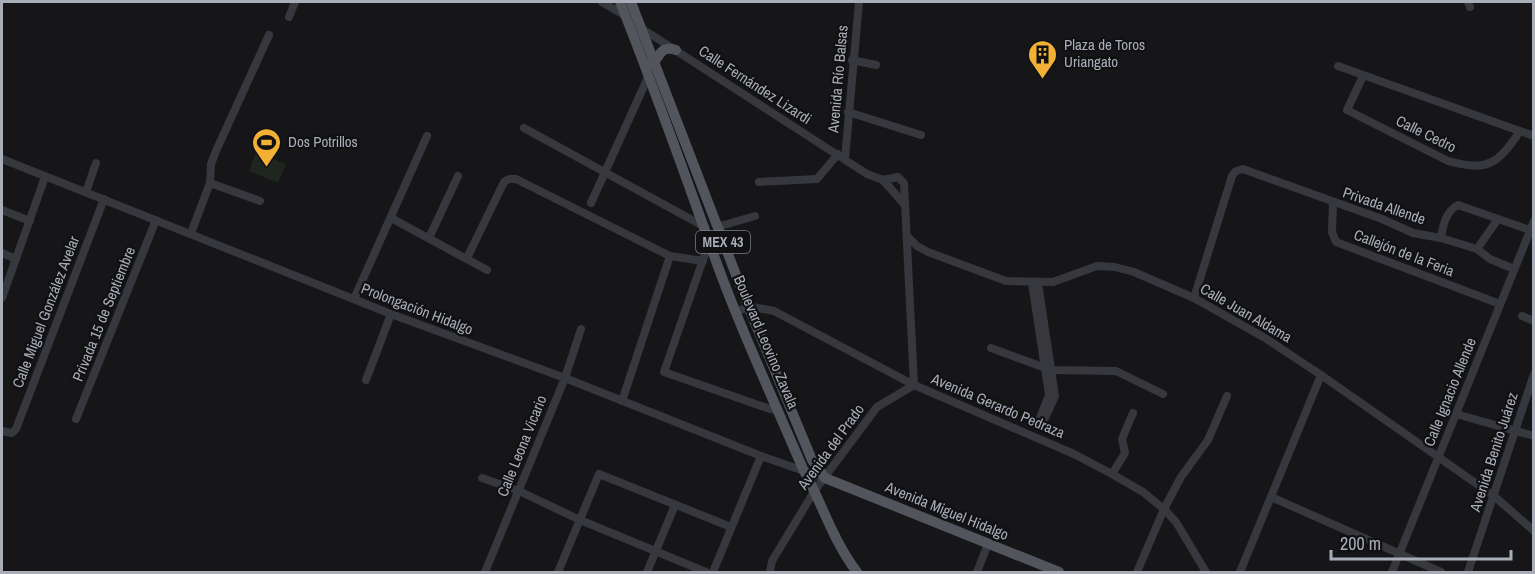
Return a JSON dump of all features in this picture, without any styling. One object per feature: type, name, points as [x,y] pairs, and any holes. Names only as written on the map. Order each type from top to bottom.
[{"type":"main road","name":"Boulevard Leovino Zavala","points":[[620,2],[717,227],[748,306],[778,396],[778,410],[803,469],[815,490]]},
{"type":"main road","name":"Boulevard Leovino Zavala","points":[[631,2],[641,28],[650,68],[712,249],[737,312],[778,396],[812,460],[825,478]]},
{"type":"main road","points":[[650,68],[664,49],[676,50]]},
{"type":"main road","name":"Avenida Miguel Hidalgo","points":[[825,478],[1059,573]]},
{"type":"main road","name":"MEX 43","points":[[815,490],[840,548],[857,573]]},
{"type":"street","points":[[284,2],[294,4],[289,17]]},
{"type":"street","name":"Calle Fernández Lizardi","points":[[602,2],[867,174],[883,180]]},
{"type":"street","name":"Avenida Río Balsas","points":[[842,157],[859,2]]},
{"type":"street","points":[[191,233],[210,183],[209,176],[216,151],[269,35]]},
{"type":"street","points":[[852,60],[876,65]]},
{"type":"street","points":[[1338,66],[1533,136]]},
{"type":"street","points":[[591,203],[650,68]]},
{"type":"street","name":"Calle Cedro","points":[[1363,76],[1347,110],[1448,161],[1482,166],[1498,159],[1520,131]]},
{"type":"street","points":[[848,112],[921,135]]},
{"type":"street","points":[[524,128],[705,227]]},
{"type":"street","points":[[354,299],[427,136]]},
{"type":"street","points":[[759,182],[817,179],[842,157]]},
{"type":"street","name":"Prolongación Hidalgo","points":[[2,159],[391,314],[565,378],[761,456],[825,478]]},
{"type":"street","points":[[86,192],[96,163]]},
{"type":"street","name":"Privada Allende","points":[[1194,298],[1232,176],[1236,171],[1243,169],[1382,219],[1413,233],[1441,238],[1476,249],[1490,259],[1514,269]]},
{"type":"street","points":[[429,238],[458,176]]},
{"type":"street","points":[[2,298],[45,177]]},
{"type":"street","points":[[905,205],[883,180],[898,177],[904,183],[914,385]]},
{"type":"street","points":[[467,258],[504,182],[509,178],[516,178],[670,256],[702,261]]},
{"type":"street","points":[[210,183],[260,201]]},
{"type":"street","name":"Calle Miguel González Avelar","points":[[2,431],[12,433],[16,429],[104,199]]},
{"type":"street","name":"Callejón de la Feria","points":[[1333,202],[1332,232],[1335,242],[1500,304]]},
{"type":"street","points":[[1441,238],[1450,209],[1458,205],[1530,230]]},
{"type":"street","points":[[2,210],[30,221]]},
{"type":"street","points":[[717,227],[755,216]]},
{"type":"street","points":[[391,218],[487,270]]},
{"type":"street","points":[[1476,249],[1498,219]]},
{"type":"street","name":"Privada 15 de Septiembre","points":[[76,419],[156,220]]},
{"type":"street","name":"Calle Ignacio Allende","points":[[1392,573],[1533,220]]},
{"type":"street","name":"Calle Juan Aldama","points":[[907,236],[917,246],[928,252],[1006,281],[1053,282],[1097,266],[1115,267],[1134,272],[1194,298],[1265,338],[1321,375],[1494,496],[1533,531]]},
{"type":"street","points":[[712,249],[705,254],[702,261],[664,372],[778,410]]},
{"type":"street","points":[[2,254],[16,259]]},
{"type":"street","points":[[622,401],[670,256]]},
{"type":"street","points":[[1035,283],[1048,369],[1055,396],[1041,427],[1037,425],[1049,395],[1048,369]]},
{"type":"street","points":[[737,312],[748,306]]},
{"type":"street","name":"Avenida Gerardo Pedraza","points":[[748,306],[774,311],[914,385],[1074,454],[1143,492],[1176,522],[1206,573]]},
{"type":"street","points":[[366,380],[391,314]]},
{"type":"street","points":[[1522,316],[1533,321]]},
{"type":"street","name":"Calle Leona Vicario","points":[[485,573],[565,378],[581,329]]},
{"type":"street","points":[[991,348],[1048,369],[1116,370],[1163,394]]},
{"type":"street","name":"Avenida Benito Juárez","points":[[1468,573],[1533,374]]},
{"type":"street","points":[[1240,573],[1321,375]]},
{"type":"street","name":"Avenida del Prado","points":[[770,573],[772,561],[815,490],[877,407],[914,385]]},
{"type":"street","points":[[1137,573],[1164,509],[1182,477],[1208,440],[1227,396]]},
{"type":"street","points":[[1112,474],[1125,453],[1122,439],[1133,413]]},
{"type":"street","points":[[1456,414],[1533,436]]},
{"type":"street","points":[[713,573],[761,456]]},
{"type":"street","points":[[558,573],[599,474],[731,527]]},
{"type":"street","points":[[482,478],[519,491],[580,520],[706,573]]},
{"type":"street","points":[[1271,497],[1442,573]]},
{"type":"street","points":[[646,573],[675,505]]},
{"type":"street","points":[[977,573],[988,544]]},
{"type":"shaded area","name":"Dos Potrillos","points":[[256,152],[286,164],[278,183],[249,171]]},
{"type":"place","name":"Plaza de Toros Uriangato","points":[[1043,80]]},
{"type":"place","name":"Dos Potrillos","points":[[267,168]]}]
